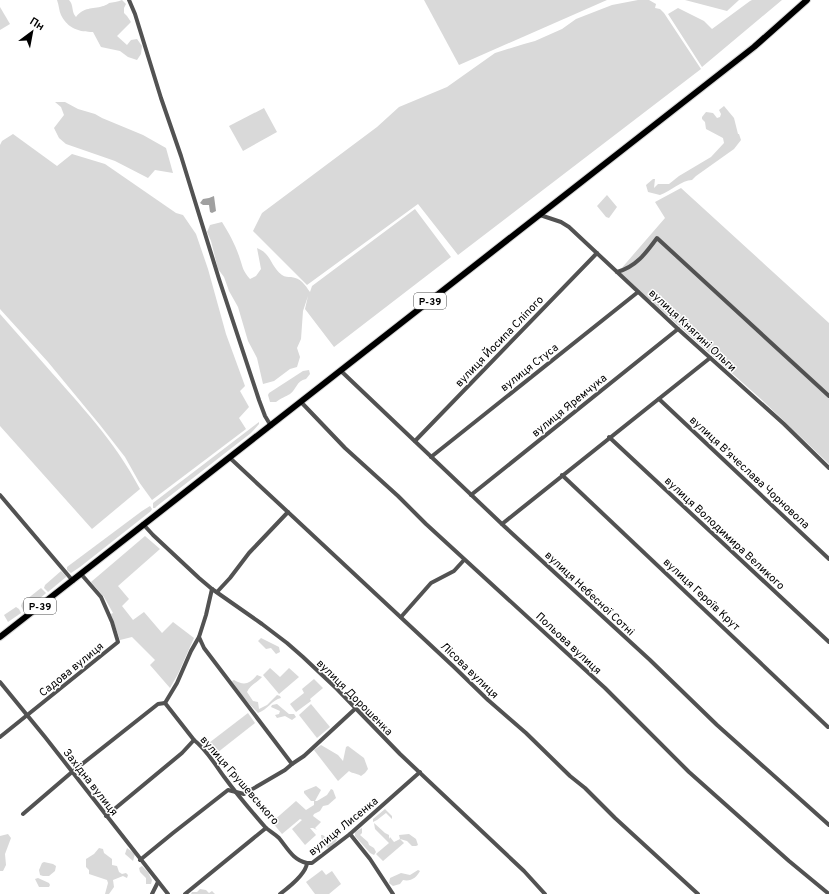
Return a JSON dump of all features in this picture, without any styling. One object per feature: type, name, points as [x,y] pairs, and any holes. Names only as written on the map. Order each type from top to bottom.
[{"type":"main road","name":"Р-39","points":[[0,637],[754,47],[807,0]]},
{"type":"street","points":[[128,0],[137,21],[181,156],[258,400],[271,426]]},
{"type":"street","name":"вулиця Княгині Ольги","points":[[540,215],[560,222],[568,227],[678,329],[784,424],[829,468]]},
{"type":"street","points":[[617,272],[628,269],[637,262],[648,251],[657,238],[829,396]]},
{"type":"street","name":"вулиця Йосипа Сліпого","points":[[414,441],[597,253]]},
{"type":"street","name":"вулиця Стуса","points":[[431,457],[638,292]]},
{"type":"street","name":"вулиця Яремчука","points":[[471,494],[678,329]]},
{"type":"street","points":[[502,524],[609,437],[710,358]]},
{"type":"street","name":"вулиця Небесної Сотні","points":[[341,371],[502,524],[829,826]]},
{"type":"street","name":"вулиця Вʼячеслава Чорновола","points":[[659,399],[829,559]]},
{"type":"street","name":"Польова вулиця","points":[[301,402],[345,448],[398,496],[464,560],[606,688],[694,776],[829,894]]},
{"type":"street","name":"вулиця Володимира Великого","points":[[609,437],[829,642]]},
{"type":"street","name":"Лісова вулиця","points":[[230,458],[488,700],[526,733],[570,776],[585,788],[615,818],[698,894]]},
{"type":"street","name":"вулиця Героїв Крут","points":[[562,475],[828,727]]},
{"type":"street","points":[[0,495],[73,581]]},
{"type":"street","points":[[217,592],[249,553],[288,512]]},
{"type":"street","name":"вулиця Дорошенка","points":[[143,524],[158,540],[212,589],[288,643],[337,689],[375,729],[524,871],[545,894]]},
{"type":"street","points":[[401,617],[431,583],[454,571],[464,560]]},
{"type":"street","name":"Садова вулиця","points":[[0,737],[118,642],[107,609],[101,597],[80,575]]},
{"type":"street","points":[[23,814],[72,772],[158,704],[165,703],[177,683],[191,651],[200,638],[212,589]]},
{"type":"street","points":[[200,638],[204,648],[292,764]]},
{"type":"street","name":"Західна вулиця","points":[[0,682],[168,894]]},
{"type":"street","name":"вулиця Грушевського","points":[[165,703],[206,753],[235,792],[266,828],[280,839],[296,859],[307,864]]},
{"type":"street","points":[[140,860],[228,790],[244,794],[285,770],[304,756],[356,708]]},
{"type":"street","points":[[106,816],[182,753],[194,740]]},
{"type":"street","name":"вулиця Лисенка","points":[[280,894],[301,875],[307,867],[307,864],[312,863],[350,834],[420,772]]},
{"type":"street","points":[[185,894],[266,828]]},
{"type":"street","points":[[350,834],[370,859],[393,894]]},
{"type":"street","points":[[152,894],[158,882]]},
{"type":"shaded area","points":[[57,0],[69,0],[72,4],[76,17],[82,11],[122,0],[126,4],[124,13],[131,22],[117,36],[127,45],[131,40],[137,39],[142,46],[141,54],[137,60],[128,57],[120,51],[101,47],[93,32],[75,29],[67,24],[61,15]]},
{"type":"shaded area","points":[[424,0],[607,0],[459,65]]},
{"type":"shaded area","points":[[638,0],[649,0],[656,4],[655,8],[660,9],[664,13],[701,69],[458,255],[418,204],[307,285],[253,231],[262,213],[377,127],[399,107],[447,87],[495,53],[535,41],[562,29],[576,19],[612,5]]},
{"type":"shaded area","points":[[685,0],[739,0],[727,11]]},
{"type":"shaded area","points":[[752,0],[782,0],[702,67],[668,14],[678,8],[704,21],[712,29]]},
{"type":"shaded area","points":[[0,7],[10,24],[0,30]]},
{"type":"shaded area","points":[[55,102],[65,102],[78,109],[95,114],[143,135],[166,148],[173,173],[155,170],[148,178],[115,161],[66,144],[59,138],[54,128],[64,115],[61,107]]},
{"type":"shaded area","points":[[724,106],[734,118],[741,140],[734,149],[692,180],[688,180],[660,195],[648,192],[646,185],[653,179],[655,179],[654,188],[658,184],[669,184],[679,176],[711,157],[724,143],[723,138],[706,129],[705,122],[702,117],[706,112],[713,113],[717,118],[720,117],[721,114],[719,110]]},
{"type":"shaded area","points":[[264,108],[277,132],[243,151],[229,126]]},
{"type":"shaded area","points":[[13,134],[57,166],[72,154],[105,164],[176,213],[183,215],[196,234],[208,269],[226,334],[245,386],[240,391],[249,407],[239,418],[246,429],[152,500],[139,482],[125,457],[100,425],[48,362],[0,309],[0,145],[2,141]]},
{"type":"shaded area","points":[[681,188],[829,323],[829,464],[762,400],[622,275],[620,270],[665,218],[655,202]]},
{"type":"shaded area","points":[[607,195],[617,207],[609,218],[606,217],[597,206]]},
{"type":"shaded area","points":[[214,196],[216,211],[212,213],[210,212],[209,205],[203,205],[200,203],[203,199]]},
{"type":"shaded area","points":[[415,209],[451,257],[334,347],[305,309],[308,296],[303,311],[301,339],[297,348],[300,357],[297,367],[290,369],[274,381],[263,384],[257,358],[248,341],[238,307],[229,291],[224,277],[218,269],[211,241],[207,232],[210,225],[222,222],[230,235],[245,272],[250,279],[256,276],[261,269],[257,248],[266,253],[278,272],[285,277],[300,280],[310,292],[312,286]]},
{"type":"shaded area","points":[[0,314],[71,394],[108,439],[120,455],[140,489],[92,529],[0,426]]},
{"type":"shaded area","points":[[309,370],[310,374],[306,379],[298,383],[290,394],[276,402],[270,402],[268,395],[269,393],[303,371]]},
{"type":"shaded area","points":[[259,422],[251,433],[155,508],[153,508],[153,503]]},
{"type":"shaded area","points":[[150,506],[152,509],[151,511],[80,567],[71,573],[67,570],[67,567]]},
{"type":"shaded area","points":[[145,536],[160,549],[118,586],[129,599],[122,606],[133,620],[144,612],[162,633],[173,622],[194,638],[170,688],[150,665],[155,660],[132,637],[120,640],[111,614],[113,613],[104,597],[91,582]]},
{"type":"shaded area","points":[[61,571],[66,577],[48,592],[44,588],[45,585]]},
{"type":"shaded area","points":[[41,588],[46,593],[26,610],[23,610],[21,606],[22,603]]},
{"type":"shaded area","points":[[16,607],[21,613],[8,622],[4,615]]},
{"type":"shaded area","points":[[261,638],[279,647],[280,652],[276,654],[271,648],[266,649],[258,641]]},
{"type":"shaded area","points":[[270,668],[280,677],[289,668],[299,677],[279,694],[263,675]]},
{"type":"shaded area","points":[[257,675],[262,677],[250,687],[247,692],[253,701],[258,702],[259,709],[267,705],[277,695],[281,698],[258,713],[242,696],[232,681],[234,680],[241,683],[247,683]]},
{"type":"shaded area","points":[[314,679],[323,688],[310,699],[311,701],[296,712],[290,704],[304,693],[302,689]]},
{"type":"shaded area","points":[[277,704],[289,714],[294,714],[296,717],[292,720],[285,716],[277,718],[275,715],[279,714],[280,711],[271,707],[272,705]]},
{"type":"shaded area","points":[[311,704],[330,727],[317,738],[299,715]]},
{"type":"shaded area","points":[[248,713],[255,723],[213,756],[205,746]]},
{"type":"shaded area","points":[[321,745],[338,755],[343,761],[346,747],[348,746],[364,758],[368,769],[361,776],[349,771],[338,781],[314,750]]},
{"type":"shaded area","points":[[316,786],[321,790],[315,801],[327,795],[331,789],[333,790],[336,798],[314,814],[313,816],[321,822],[315,828],[317,830],[310,828],[316,835],[305,845],[292,829],[302,820],[300,819],[282,834],[272,822],[296,801],[306,810],[314,805],[314,801],[311,801],[304,791]]},
{"type":"shaded area","points":[[385,809],[392,816],[392,819],[386,813],[373,822],[373,819]]},
{"type":"shaded area","points":[[374,823],[389,835],[389,839],[390,837],[394,842],[400,839],[404,843],[383,861],[376,854],[389,843],[375,829]]},
{"type":"shaded area","points":[[362,828],[362,833],[360,835],[368,842],[369,845],[374,848],[376,852],[374,855],[370,853],[355,836],[355,832]]},
{"type":"shaded area","points":[[8,834],[11,838],[5,854],[6,865],[3,871],[0,871],[0,836]]},
{"type":"shaded area","points":[[409,834],[416,839],[418,845],[412,846],[407,841],[400,839],[399,835]]},
{"type":"shaded area","points":[[321,835],[327,839],[337,837],[338,839],[331,847],[328,848],[323,842]]},
{"type":"shaded area","points":[[99,848],[103,849],[104,853],[112,859],[112,865],[117,866],[119,872],[122,874],[126,873],[128,875],[127,878],[123,876],[113,880],[114,887],[109,894],[105,894],[108,883],[107,880],[89,874],[89,870],[86,867],[86,859],[94,854]]},
{"type":"shaded area","points":[[127,848],[135,854],[133,861],[125,854]]},
{"type":"shaded area","points":[[44,862],[56,866],[55,871],[49,876],[40,875],[39,870]]},
{"type":"shaded area","points":[[142,866],[148,872],[152,880],[151,884],[146,884],[146,878],[140,872],[139,868]]},
{"type":"shaded area","points":[[322,870],[326,875],[332,871],[341,884],[329,894],[315,894],[306,882]]},
{"type":"shaded area","points":[[418,870],[420,871],[419,873],[411,880],[403,880],[400,884],[393,886],[389,883],[390,878],[401,873],[410,875]]},
{"type":"shaded area","points":[[38,878],[49,883],[49,887],[39,887],[35,879]]},
{"type":"shaded area","points":[[200,889],[206,890],[209,893],[212,891],[215,894],[191,894],[192,892],[197,892]]}]
